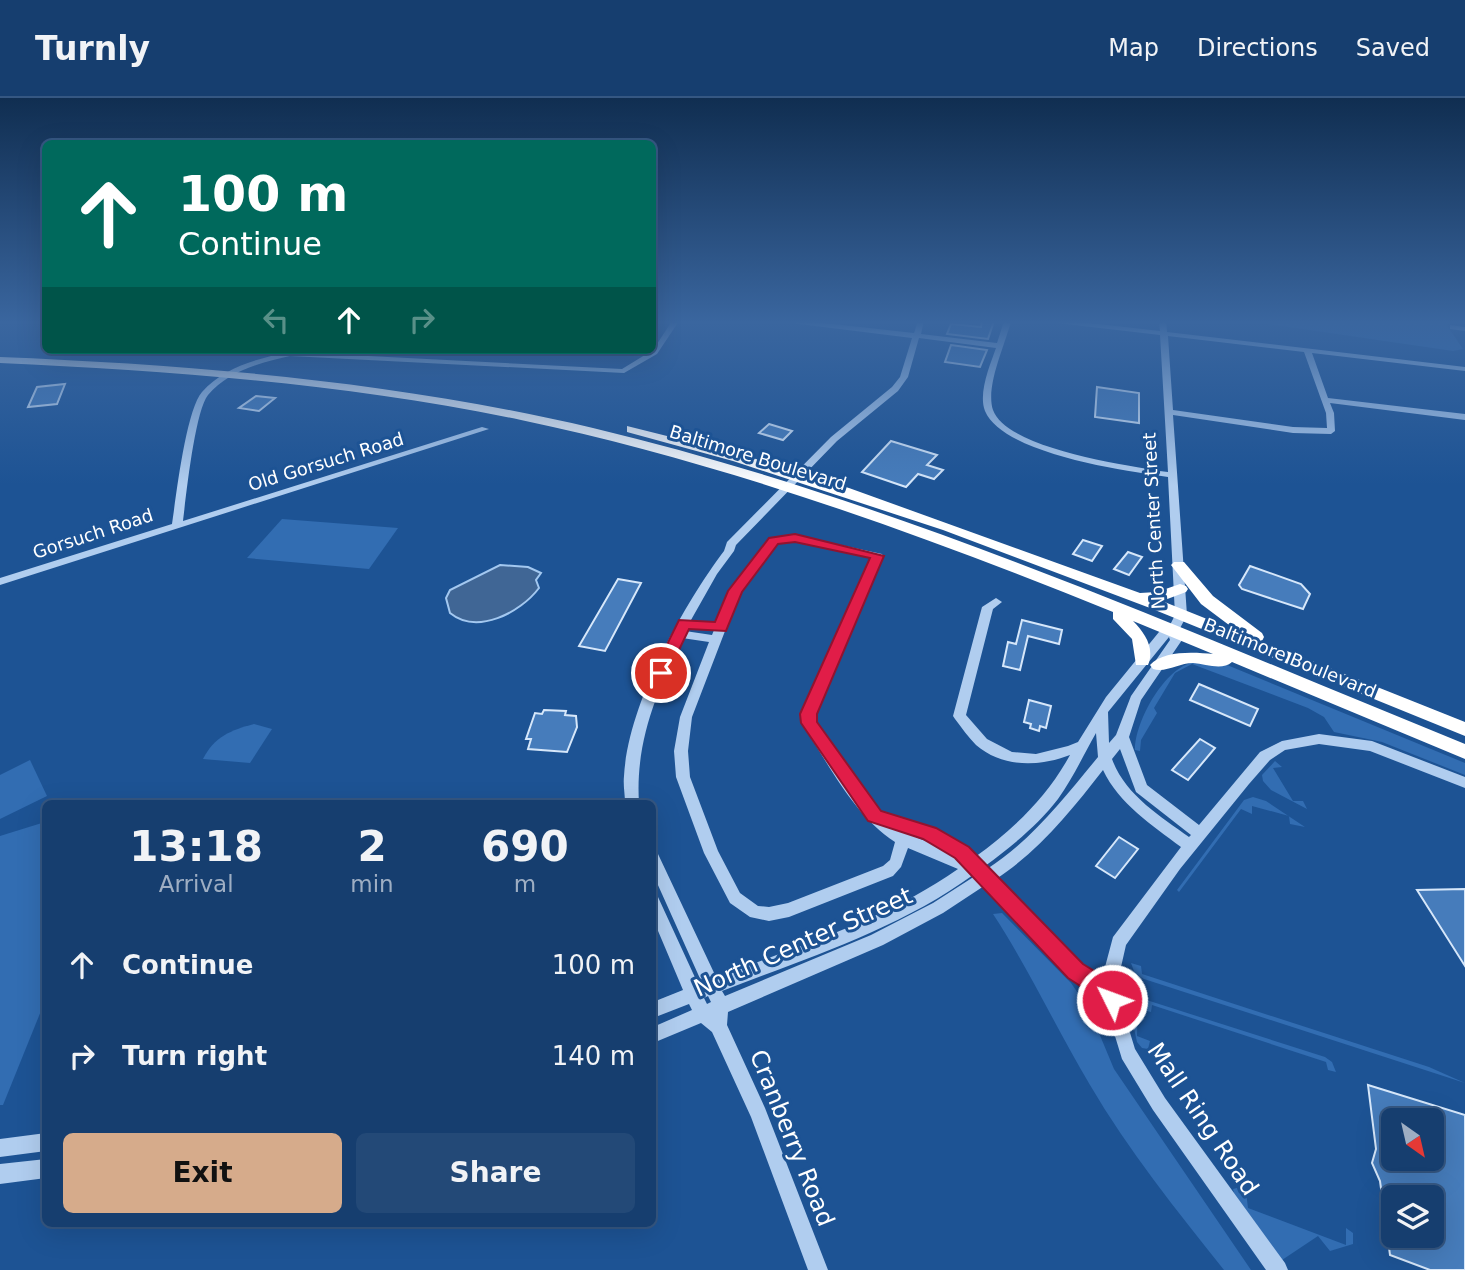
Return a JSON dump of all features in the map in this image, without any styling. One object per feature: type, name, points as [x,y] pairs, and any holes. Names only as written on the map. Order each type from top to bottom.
[{"type":"highway","name":"Baltimore Boulevard","points":[[263,376],[383,391],[525,416],[794,481],[943,523],[1135,597],[1239,660],[1465,752]]},
{"type":"highway","name":"Baltimore Boulevard","points":[[337,376],[414,386],[542,409],[708,449],[1111,608],[1177,624],[1292,659],[1465,729]]},
{"type":"highway","points":[[1179,565],[1199,592],[1233,622],[1292,659]]},
{"type":"highway","points":[[1135,597],[1159,597],[1180,589]]},
{"type":"highway","points":[[1111,608],[1140,638],[1151,663],[1190,657],[1239,660]]},
{"type":"highway","points":[[1177,624],[1185,630],[1212,638],[1465,739]]},
{"type":"street","name":"Gorsuch Road","points":[[0,582],[177,526],[198,406],[207,391],[229,376]]},
{"type":"street","points":[[632,800],[630,774],[635,741],[659,678],[703,586],[729,551],[731,544],[834,439],[895,389],[904,376]]},
{"type":"street","points":[[994,376],[988,405],[991,415],[1002,425],[1075,459],[1171,475]]},
{"type":"street","name":"North Center Street","points":[[656,1034],[720,1004],[877,940],[938,908],[979,873],[1043,807],[1063,783],[1102,712],[1176,640],[1180,589],[1167,376]]},
{"type":"street","points":[[1169,412],[1327,432],[1333,426],[1317,376]]},
{"type":"street","points":[[1326,400],[1465,418]]},
{"type":"street","name":"Old Gorsuch Road","points":[[177,526],[485,429]]},
{"type":"street","points":[[138,539],[167,523],[179,509]]},
{"type":"street","points":[[903,840],[894,867],[789,910],[762,914],[735,898],[711,853],[683,778],[682,736],[717,634],[735,591],[774,541],[795,538],[878,556],[808,719],[863,803],[878,819],[903,840],[937,852],[950,862],[979,873]]},
{"type":"street","points":[[996,602],[988,607],[960,716],[985,745],[1009,756],[1039,761],[1054,758],[1086,743]]},
{"type":"street","points":[[682,628],[717,634]]},
{"type":"street","name":"North Center Street","points":[[656,1009],[858,929],[979,873],[1047,827],[1122,737],[1151,663]]},
{"type":"street","points":[[1102,712],[1105,759],[1112,775],[1136,804],[1196,840]]},
{"type":"street","points":[[1122,737],[1141,788],[1196,840]]},
{"type":"street","name":"Mall Ring Road","points":[[1278,1270],[1142,1079],[1121,1034],[1111,985],[1117,950],[1123,935],[1265,756],[1296,742],[1319,739],[1372,746],[1465,783]]},
{"type":"street","points":[[878,819],[905,824],[946,842],[962,853],[1075,971],[1092,982],[1111,985]]},
{"type":"street","points":[[656,864],[720,1004],[718,1026]]},
{"type":"street","name":"Cranberry Road","points":[[656,909],[702,1013],[718,1026],[759,1114],[818,1270]]},
{"type":"street","points":[[0,1148],[42,1143]]},
{"type":"street","points":[[0,1174],[42,1169]]},
{"type":"shaded area","points":[[282,519],[398,528],[369,569],[247,558]]},
{"type":"shaded area","points":[[500,565],[528,567],[541,573],[536,580],[539,588],[521,606],[498,618],[473,622],[450,613],[446,598],[450,590]]},
{"type":"shaded area","points":[[1194,662],[1227,665],[1465,763],[1465,775],[1382,742],[1334,732],[1324,717],[1308,708],[1192,664],[1175,673],[1154,708],[1157,713],[1141,740],[1140,751],[1135,750],[1140,725],[1154,697],[1173,674]]},
{"type":"shaded area","points":[[254,724],[272,729],[250,763],[203,759],[218,740]]},
{"type":"shaded area","points":[[30,760],[47,796],[0,819],[0,775]]},
{"type":"shaded area","points":[[1275,761],[1282,767],[1273,768],[1293,801],[1303,801],[1307,809],[1271,790],[1263,781],[1262,775]]},
{"type":"shaded area","points":[[1253,797],[1266,801],[1288,816],[1252,806],[1252,814],[1241,809],[1179,892],[1177,890],[1244,800]]},
{"type":"shaded area","points":[[1289,816],[1305,827],[1290,824]]},
{"type":"shaded area","points":[[42,823],[42,1008],[3,1105],[0,1105],[0,836]]},
{"type":"shaded area","points":[[1002,913],[1071,983],[1089,1009],[1114,1069],[1251,1270],[1224,1270],[1137,1157],[1090,1085],[993,914]]},
{"type":"shaded area","points":[[1131,963],[1141,966],[1142,974],[1429,1067],[1465,1083],[1144,979],[1135,974]]},
{"type":"shaded area","points":[[1134,996],[1325,1057],[1332,1062],[1336,1072],[1328,1070],[1326,1062],[1152,1005],[1151,1012],[1138,1009],[1137,1036],[1150,1041],[1148,1049],[1142,1048],[1137,1042],[1129,1006],[1129,1001]]},
{"type":"shaded area","points":[[1233,1189],[1246,1192],[1248,1208],[1346,1245],[1346,1228],[1353,1233],[1353,1244],[1330,1251],[1318,1236],[1282,1260],[1234,1193]]},
{"type":"building","points":[[65,384],[57,404],[28,407],[37,387]]},
{"type":"building","points":[[1097,387],[1139,393],[1139,423],[1095,417]]},
{"type":"building","points":[[256,396],[275,398],[259,411],[239,408]]},
{"type":"building","points":[[769,424],[792,431],[783,440],[759,433]]},
{"type":"building","points":[[891,441],[937,455],[927,465],[943,470],[934,479],[918,474],[906,487],[862,472]]},
{"type":"building","points":[[1083,540],[1102,546],[1092,561],[1073,554]]},
{"type":"building","points":[[1128,552],[1142,557],[1129,575],[1114,569]]},
{"type":"building","points":[[1250,566],[1301,584],[1310,594],[1303,609],[1242,589],[1239,585]]},
{"type":"building","points":[[618,579],[641,583],[605,651],[579,646]]},
{"type":"building","points":[[1022,620],[1062,630],[1059,644],[1028,636],[1020,670],[1003,666],[1008,642],[1016,644]]},
{"type":"building","points":[[1199,684],[1258,709],[1250,726],[1190,700]]},
{"type":"building","points":[[1029,700],[1051,706],[1046,728],[1040,726],[1039,731],[1024,722]]},
{"type":"building","points":[[544,710],[566,711],[565,715],[576,716],[577,727],[567,752],[528,749],[531,739],[526,739],[535,713],[542,714]]},
{"type":"building","points":[[1200,739],[1215,748],[1188,780],[1172,770]]},
{"type":"building","points":[[1119,837],[1138,849],[1115,878],[1096,866]]},
{"type":"building","points":[[1465,889],[1465,966],[1417,890]]},
{"type":"building","points":[[1368,1085],[1442,1108],[1381,1108],[1381,1171],[1444,1171],[1444,1109],[1465,1115],[1465,1270],[1430,1270],[1390,1255],[1389,1248],[1444,1248],[1444,1185],[1381,1185],[1381,1188],[1372,1163],[1376,1149]]},
{"type":"route","points":[[661,673],[685,623],[720,628],[735,591],[774,541],[785,537],[795,538],[878,556],[808,714],[809,723],[869,811],[878,819],[905,824],[929,833],[962,853],[1075,971],[1092,982],[1111,985],[1112,1000]]}]
